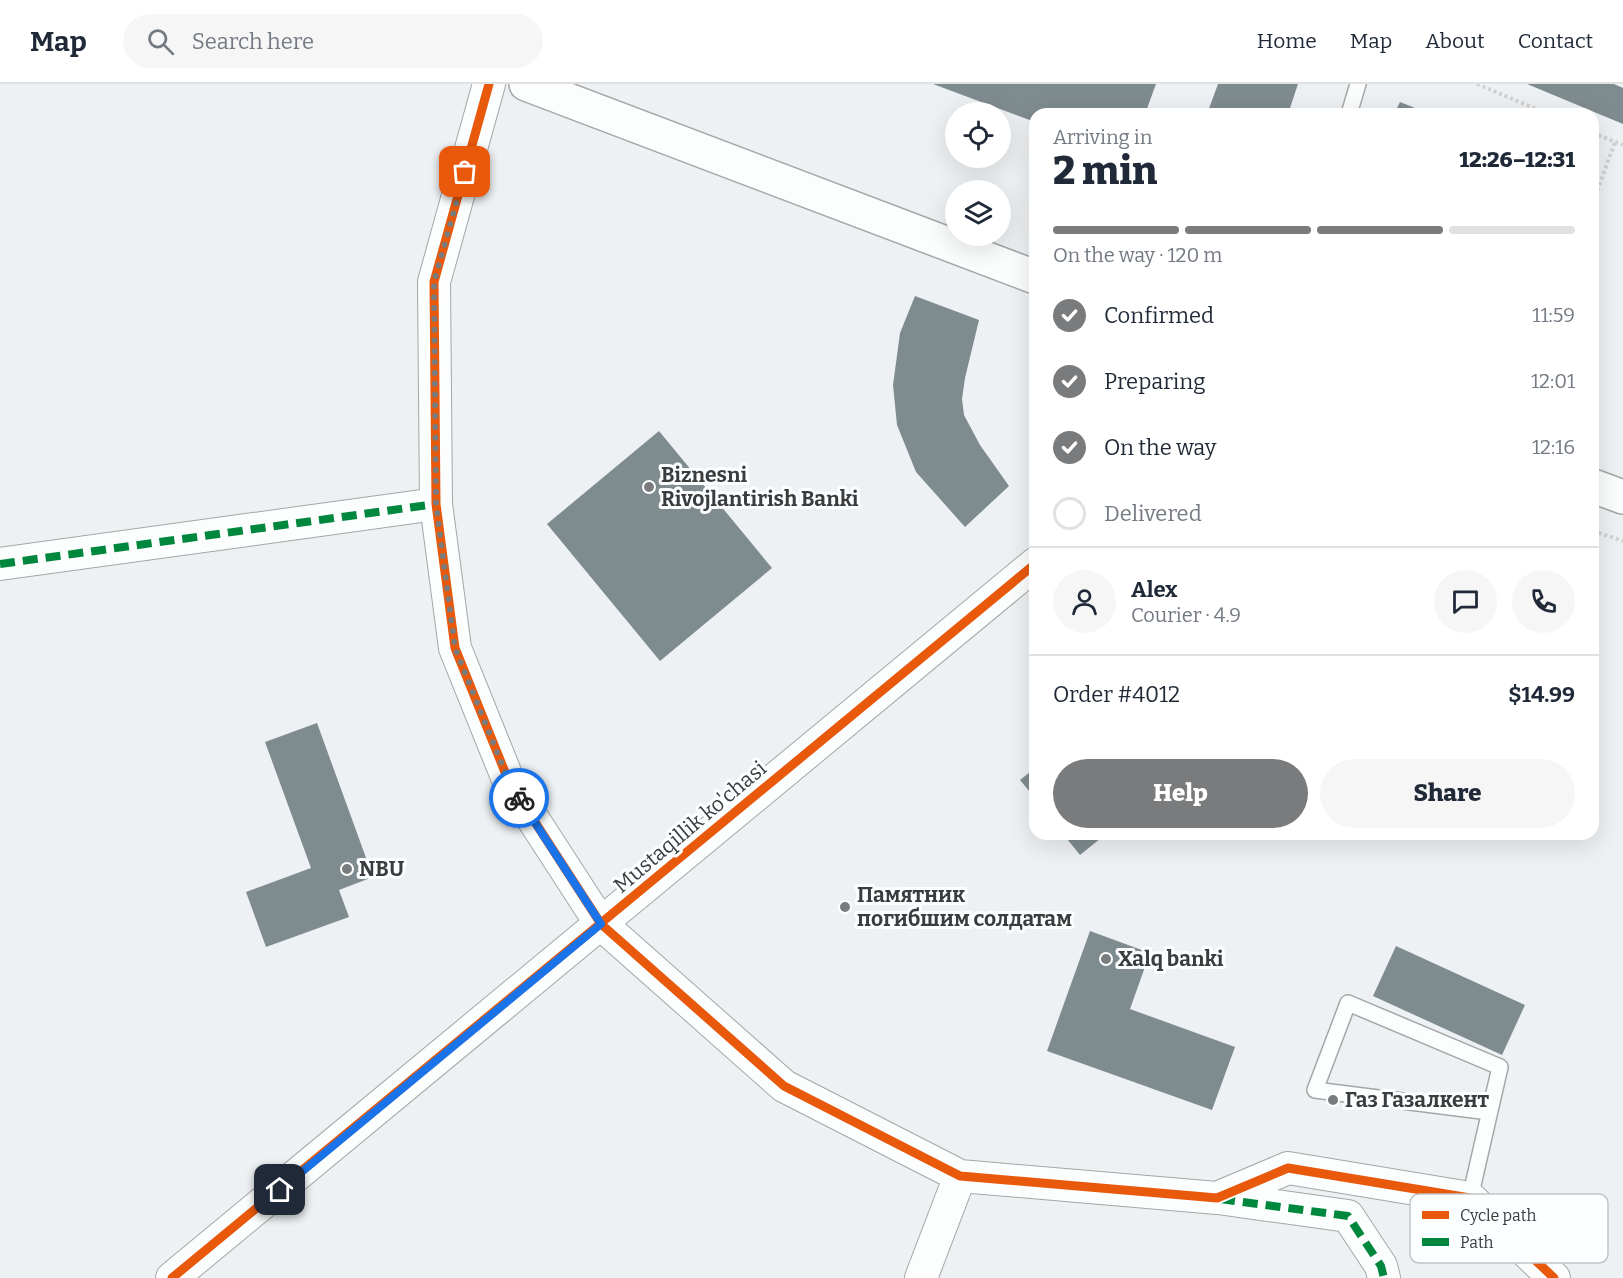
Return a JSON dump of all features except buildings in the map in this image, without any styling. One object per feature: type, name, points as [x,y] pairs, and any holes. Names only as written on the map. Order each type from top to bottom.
[{"type":"main road","points":[[526,84],[1029,275]]},
{"type":"main road","points":[[1599,488],[1623,497]]},
{"type":"street","points":[[489,84],[434,282],[436,504],[455,648],[509,782],[601,924],[784,1086],[960,1176],[1217,1198],[1348,1216],[1381,1266],[1384,1278]]},
{"type":"street","points":[[0,564],[436,504]]},
{"type":"street","name":"Mustaqillik ko'chasi","points":[[172,1278],[1029,569]]},
{"type":"street","points":[[1217,1198],[1288,1168],[1446,1194]]},
{"type":"street","points":[[921,1278],[960,1176]]},
{"type":"street","points":[[1538,1263],[1554,1278]]},
{"type":"lane","points":[[1351,108],[1358,84]]},
{"type":"lane","points":[[1471,1194],[1490,1112],[1500,1067],[1348,1003],[1315,1090],[1490,1112]]},
{"type":"path","points":[[1477,84],[1534,108]]},
{"type":"path","points":[[1599,135],[1623,145]]},
{"type":"path","points":[[1599,186],[1615,142]]},
{"type":"path","points":[[1599,533],[1623,541]]},
{"type":"marked path","points":[[0,564],[436,504]]},
{"type":"marked path","points":[[1220,1199],[1348,1216],[1381,1266],[1384,1278]]},
{"type":"cycle path","points":[[489,84],[434,282],[436,504],[455,648],[509,782],[601,924],[784,1086],[960,1176],[1217,1198],[1288,1168],[1446,1194]]},
{"type":"cycle path","points":[[172,1278],[1029,569]]},
{"type":"cycle path","points":[[1538,1263],[1554,1278]]},
{"type":"way so far","points":[[465,172],[434,282],[436,504],[455,648],[509,782],[519,798]]},
{"type":"place","name":"Biznesni Rivojlantirish Banki","points":[[649,487]]},
{"type":"place","name":"NBU","points":[[347,869]]},
{"type":"place","name":"Памятник погибшим солдатам","points":[[845,907]]},
{"type":"place","name":"Xalq banki","points":[[1106,959]]},
{"type":"place","name":"Газ Газалкент","points":[[1333,1100]]},
{"type":"route","points":[[280,1190],[601,924],[519,798]]}]
